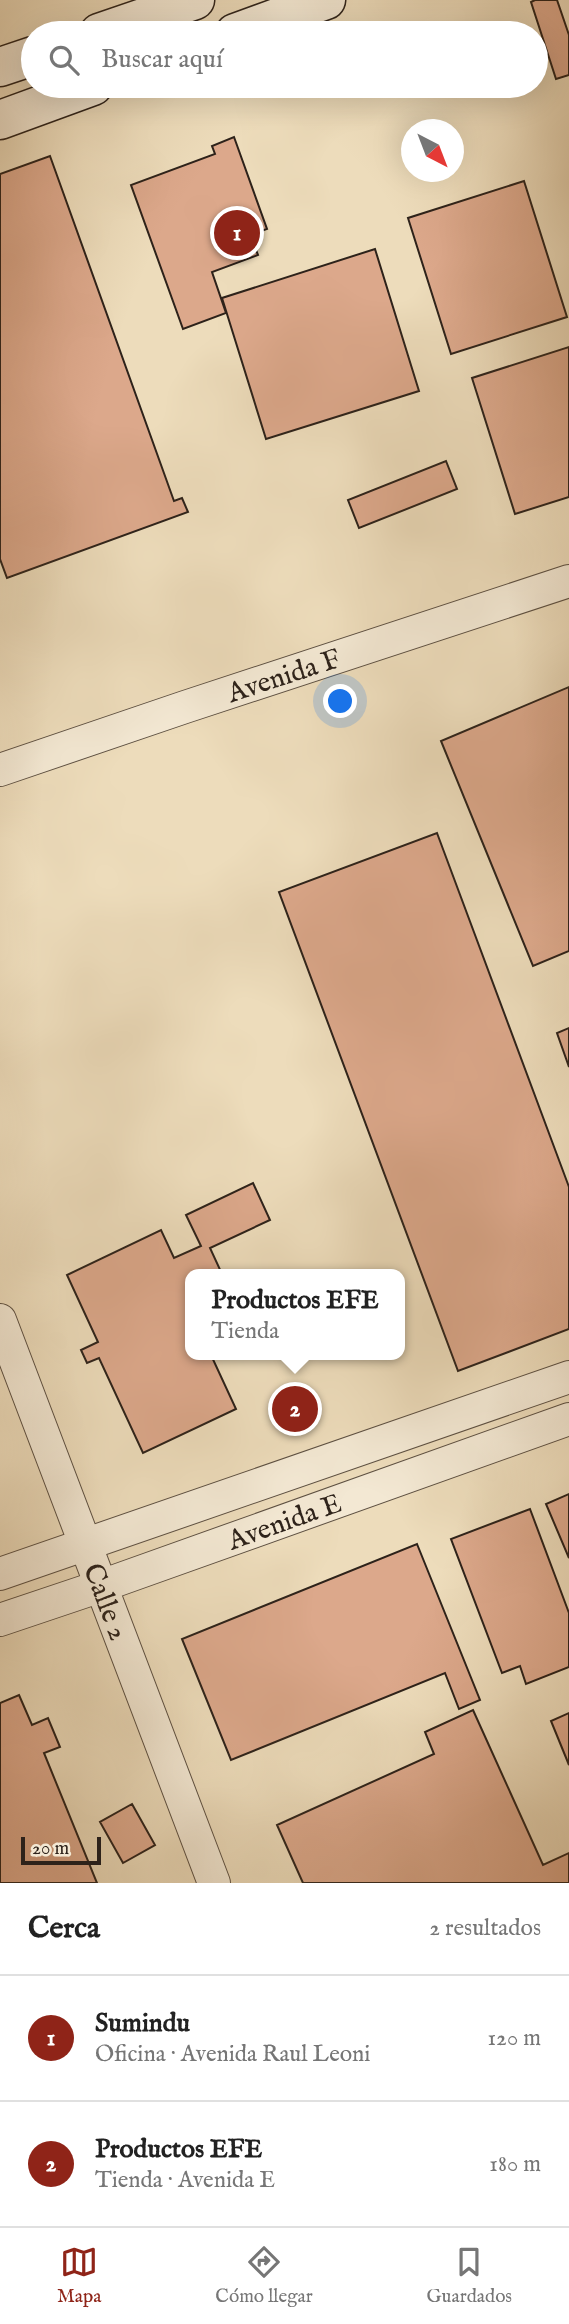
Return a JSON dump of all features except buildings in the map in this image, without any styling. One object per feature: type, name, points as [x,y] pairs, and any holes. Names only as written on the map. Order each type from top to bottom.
[{"type":"main road","points":[[134,21],[195,0]]},
{"type":"main road","points":[[268,21],[326,0]]},
{"type":"main road","points":[[0,68],[21,60]]},
{"type":"main road","points":[[0,120],[60,98]]},
{"type":"street","name":"Avenida F","points":[[0,770],[569,581]]},
{"type":"street","name":"Calle 2","points":[[0,1320],[214,1883]]},
{"type":"street","name":"Avenida E","points":[[0,1574],[569,1377]]},
{"type":"street","name":"Avenida E","points":[[0,1620],[569,1419]]},
{"type":"place","name":"Sumindu","points":[[237,233]]},
{"type":"place","name":"Productos EFE","points":[[295,1409]]}]
